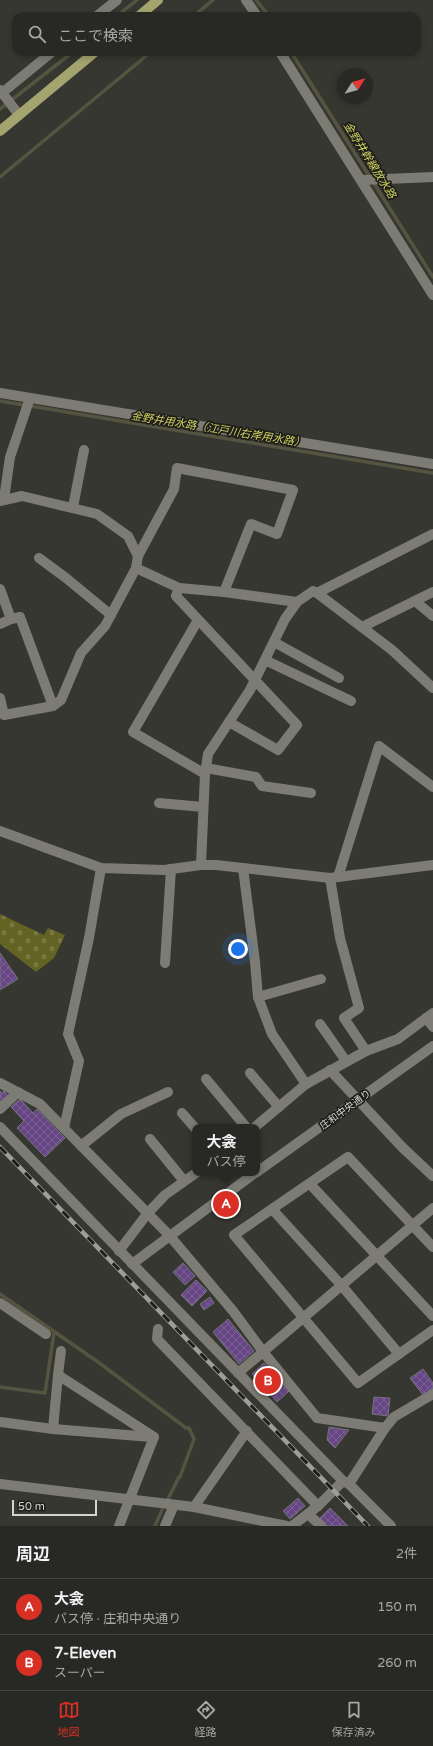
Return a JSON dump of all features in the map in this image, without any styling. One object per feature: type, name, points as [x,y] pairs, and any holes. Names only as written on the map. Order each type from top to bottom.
[{"type":"main road","points":[[143,12],[158,0]]},
{"type":"main road","points":[[0,130],[90,56]]},
{"type":"street","points":[[102,12],[117,0]]},
{"type":"street","points":[[246,0],[254,12]]},
{"type":"street","points":[[19,114],[1,91],[47,56]]},
{"type":"street","points":[[283,56],[433,295]]},
{"type":"street","points":[[362,180],[433,177]]},
{"type":"street","points":[[0,393],[433,464]]},
{"type":"street","points":[[30,398],[10,457],[2,500],[22,496],[97,514],[128,536],[138,556]]},
{"type":"street","points":[[73,508],[84,450]]},
{"type":"street","points":[[0,698],[4,715],[53,706],[61,700],[81,653],[106,626],[136,568],[138,556],[174,489],[177,468],[293,490],[277,534],[251,524],[224,592]]},
{"type":"street","points":[[317,593],[433,534]]},
{"type":"street","points":[[39,558],[111,615]]},
{"type":"street","points":[[136,568],[179,588],[224,592],[297,602]]},
{"type":"street","points":[[179,588],[176,596],[254,682],[297,725],[278,750],[229,722]]},
{"type":"street","points":[[0,589],[11,619]]},
{"type":"street","points":[[201,865],[205,771],[208,754],[254,682],[285,619],[297,602],[313,591],[317,593],[392,650],[433,688]]},
{"type":"street","points":[[362,627],[433,592]]},
{"type":"street","points":[[415,601],[433,616]]},
{"type":"street","points":[[0,624],[20,617],[53,706]]},
{"type":"street","points":[[198,620],[133,732],[205,771],[256,777],[262,786],[312,793]]},
{"type":"street","points":[[274,642],[339,678]]},
{"type":"street","points":[[265,660],[351,701]]},
{"type":"street","points":[[366,1051],[344,1018],[359,1008],[340,938],[334,878],[379,746],[433,787]]},
{"type":"street","points":[[159,803],[203,807]]},
{"type":"street","points":[[0,831],[29,843],[101,868],[141,870],[171,869],[201,865],[334,878],[433,865]]},
{"type":"street","points":[[64,1128],[79,1060],[68,1034],[89,938],[101,868]]},
{"type":"street","points":[[243,868],[258,998],[272,1034],[306,1084]]},
{"type":"street","points":[[164,963],[171,869]]},
{"type":"street","points":[[258,998],[322,980]]},
{"type":"street","points":[[259,1124],[306,1084],[366,1051],[398,1039],[431,1019]]},
{"type":"street","points":[[320,1024],[346,1061]]},
{"type":"street","name":"庄和中央通り","points":[[260,1169],[433,1046]]},
{"type":"street","points":[[330,1070],[402,1147],[433,1176]]},
{"type":"street","points":[[250,1073],[279,1107]]},
{"type":"street","points":[[206,1079],[244,1124]]},
{"type":"street","points":[[0,1083],[40,1104],[169,1235],[233,1311],[264,1353],[317,1418],[385,1428]]},
{"type":"street","points":[[0,1110],[18,1092]]},
{"type":"street","points":[[81,1146],[121,1114],[168,1092]]},
{"type":"street","points":[[182,1113],[192,1125]]},
{"type":"street","points":[[0,1127],[238,1373],[391,1526]]},
{"type":"street","points":[[150,1139],[184,1181]]},
{"type":"street","points":[[433,1247],[348,1157],[234,1235],[358,1383],[433,1330]]},
{"type":"street","points":[[119,1251],[147,1214],[165,1195],[192,1176]]},
{"type":"street","name":"庄和中央通り","points":[[132,1264],[169,1235],[250,1176]]},
{"type":"street","points":[[310,1184],[433,1316]]},
{"type":"street","points":[[238,1373],[264,1353],[433,1208]]},
{"type":"street","points":[[272,1209],[342,1286],[399,1354]]},
{"type":"street","points":[[0,1303],[46,1334]]},
{"type":"street","points":[[158,1329],[157,1340],[247,1431],[318,1506]]},
{"type":"street","points":[[53,1429],[61,1351]]},
{"type":"street","points":[[58,1375],[154,1437]]},
{"type":"street","points":[[292,1526],[346,1482],[394,1417],[433,1394]]},
{"type":"street","points":[[0,1422],[53,1429],[154,1437]]},
{"type":"street","points":[[194,1507],[247,1431]]},
{"type":"street","points":[[119,1526],[154,1437]]},
{"type":"street","points":[[0,1484],[174,1504],[287,1526]]},
{"type":"street","points":[[165,1526],[174,1504]]},
{"type":"street","points":[[308,1514],[321,1526]]},
{"type":"green space","points":[[0,914],[44,935],[48,928],[65,935],[54,958],[36,972],[0,944]]},
{"type":"building","points":[[0,953],[18,979],[0,990]]},
{"type":"building","points":[[0,1091],[1,1093],[4,1091],[9,1097],[0,1105]]},
{"type":"building","points":[[20,1099],[33,1113],[37,1109],[65,1138],[45,1157],[17,1128],[24,1121],[11,1107]]},
{"type":"building","points":[[183,1263],[195,1276],[185,1285],[173,1272]]},
{"type":"building","points":[[196,1280],[207,1291],[192,1306],[181,1295]]},
{"type":"building","points":[[210,1297],[214,1303],[204,1310],[200,1304]]},
{"type":"building","points":[[228,1319],[254,1351],[239,1364],[213,1332]]},
{"type":"building","points":[[264,1363],[289,1391],[277,1402],[252,1374]]},
{"type":"building","points":[[423,1369],[433,1383],[433,1388],[423,1395],[410,1378]]},
{"type":"building","points":[[374,1397],[390,1398],[388,1416],[372,1414]]},
{"type":"building","points":[[329,1427],[349,1430],[335,1448],[327,1440]]},
{"type":"building","points":[[298,1498],[305,1506],[290,1519],[283,1511]]},
{"type":"building","points":[[330,1508],[348,1526],[327,1526],[320,1518]]},
{"type":"waterway","points":[[122,12],[137,0]]},
{"type":"waterway","points":[[199,12],[213,0]]},
{"type":"waterway","name":"金野井幹線放水路","points":[[256,0],[266,12]]},
{"type":"waterway","points":[[0,109],[68,56]]},
{"type":"waterway","points":[[0,177],[146,56]]},
{"type":"waterway","name":"金野井幹線放水路","points":[[294,56],[433,277]]},
{"type":"waterway","name":"金野井用水路（江戸川右岸用水路）","points":[[0,401],[433,473]]},
{"type":"waterway","points":[[0,1294],[98,1362],[186,1428],[189,1428],[194,1439],[180,1477],[168,1499]]},
{"type":"waterway","points":[[0,1387],[45,1393],[54,1333]]},
{"type":"waterway","points":[[155,1526],[162,1510]]},
{"type":"railway","points":[[0,1147],[368,1526]]},
{"type":"place","name":"大衾","points":[[226,1204]]},
{"type":"place","name":"7-Eleven","points":[[268,1381]]}]
